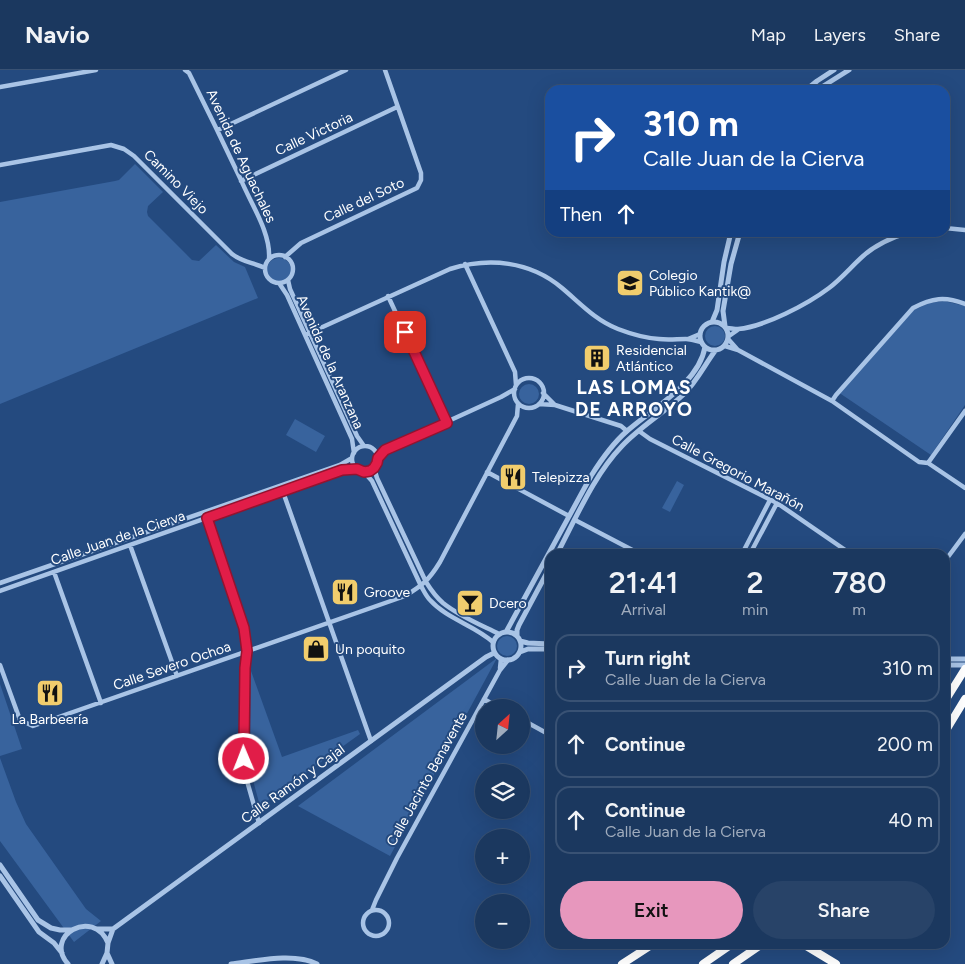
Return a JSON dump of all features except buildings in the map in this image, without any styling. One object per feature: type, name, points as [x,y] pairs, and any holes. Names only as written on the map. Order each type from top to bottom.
[{"type":"highway","points":[[950,692],[965,667]]},
{"type":"highway","points":[[950,725],[965,699]]},
{"type":"highway","points":[[950,727],[965,706]]},
{"type":"highway","points":[[622,964],[639,949]]},
{"type":"highway","points":[[622,964],[645,949]]},
{"type":"highway","points":[[703,964],[725,949]]},
{"type":"highway","points":[[733,964],[756,949]]},
{"type":"highway","points":[[811,949],[836,964]]},
{"type":"street","points":[[50,70],[52,77]]},
{"type":"street","points":[[0,87],[96,70]]},
{"type":"street","points":[[218,130],[346,70]]},
{"type":"street","name":"Calle del Soto","points":[[287,258],[300,243],[417,188],[421,180],[421,173],[385,70]]},
{"type":"street","points":[[813,85],[834,70]]},
{"type":"street","points":[[824,85],[848,70]]},
{"type":"street","name":"Avenida de Aguachales","points":[[188,71],[218,130],[266,234],[270,249],[275,256]]},
{"type":"street","name":"Calle Victoria","points":[[241,181],[398,107]]},
{"type":"street","name":"Camino Viejo","points":[[0,165],[111,145],[124,148],[232,254],[241,260],[265,268]]},
{"type":"street","points":[[950,228],[965,230]]},
{"type":"street","points":[[712,322],[730,237]]},
{"type":"street","points":[[738,350],[729,338],[723,311],[731,264],[739,237]]},
{"type":"street","points":[[739,329],[712,322],[704,326],[700,334],[701,342],[710,350],[720,350],[739,329],[769,320],[802,305],[829,288],[872,249],[898,237]]},
{"type":"street","name":"Avenida de Aguachales","points":[[269,259],[270,249]]},
{"type":"street","points":[[275,256],[287,258],[293,270],[288,280],[279,284],[268,279],[265,268],[269,259],[275,256]]},
{"type":"street","points":[[305,335],[450,269],[465,264],[494,262],[526,267],[541,274],[561,287],[593,315],[617,329],[638,336],[656,339],[687,339],[701,342]]},
{"type":"street","points":[[465,264],[514,372],[515,398],[518,404],[524,408],[539,404],[555,404],[621,426],[627,431]]},
{"type":"street","name":"Avenida de la Aranzana","points":[[288,280],[290,289],[357,436],[364,446]]},
{"type":"street","name":"Avenida de la Aranzana","points":[[279,284],[284,289],[352,439],[353,455]]},
{"type":"street","points":[[388,296],[447,423]]},
{"type":"street","points":[[832,401],[913,308],[924,302],[945,299],[965,304]]},
{"type":"street","points":[[687,339],[700,334]]},
{"type":"street","points":[[725,346],[738,350],[832,401],[920,462],[928,463],[965,488]]},
{"type":"street","points":[[551,549],[600,461],[627,431],[687,381],[702,358],[705,347]]},
{"type":"street","points":[[560,549],[605,466],[639,430],[691,386],[715,351]]},
{"type":"street","points":[[514,372],[526,379],[538,382],[543,389],[542,401],[539,404]]},
{"type":"street","points":[[375,451],[385,450],[447,423],[501,397],[515,388],[522,380],[526,379]]},
{"type":"street","points":[[543,393],[555,404]]},
{"type":"street","points":[[501,397],[515,398]]},
{"type":"street","name":"Calle Severo Ochoa","points":[[0,665],[20,720],[32,726],[405,596],[426,582],[440,562],[517,416],[518,404]]},
{"type":"street","name":"Calle Severo Ochoa","points":[[517,416],[528,408]]},
{"type":"street","points":[[928,463],[965,412]]},
{"type":"street","name":"Calle Gregorio Marañón","points":[[639,430],[650,439],[777,503],[844,549]]},
{"type":"street","points":[[378,458],[375,451],[364,446],[360,447],[353,455],[354,466],[364,472],[372,481],[428,598],[438,608],[485,635],[501,659],[515,658],[520,652],[528,649],[545,649]]},
{"type":"street","points":[[364,472],[374,468],[378,458],[385,450]]},
{"type":"street","name":"Calle Juan de la Cierva","points":[[0,583],[340,465],[353,455]]},
{"type":"street","points":[[374,468],[426,582],[435,595],[447,606],[499,634]]},
{"type":"street","name":"Calle Juan de la Cierva","points":[[0,591],[342,470],[357,469]]},
{"type":"street","points":[[487,472],[569,516]]},
{"type":"street","points":[[280,485],[371,741]]},
{"type":"street","points":[[745,549],[770,500]]},
{"type":"street","points":[[753,549],[777,503]]},
{"type":"street","points":[[204,512],[244,628],[247,651],[245,668],[244,759],[247,781],[259,823]]},
{"type":"street","points":[[576,520],[631,549]]},
{"type":"street","points":[[950,554],[965,534]]},
{"type":"street","points":[[128,539],[177,676]]},
{"type":"street","points":[[506,632],[545,560]]},
{"type":"street","points":[[52,566],[101,703]]},
{"type":"street","points":[[520,652],[521,648],[517,630],[545,576]]},
{"type":"street","points":[[494,648],[495,638],[499,634],[506,632],[513,633],[528,643],[545,644]]},
{"type":"street","name":"Calle Ramón y Cajal","points":[[113,929],[371,741],[486,656],[494,648]]},
{"type":"street","name":"Calle Jacinto Benavente","points":[[500,670],[501,659]]},
{"type":"street","points":[[950,659],[965,660]]},
{"type":"street","name":"Calle Jacinto Benavente","points":[[484,699],[500,670],[508,660]]},
{"type":"street","points":[[950,666],[965,667]]},
{"type":"street","name":"Calle Jacinto Benavente","points":[[372,910],[397,858],[475,715]]},
{"type":"street","points":[[530,724],[545,732]]},
{"type":"street","points":[[0,865],[38,920],[51,928],[72,930]]},
{"type":"street","points":[[0,876],[39,932],[62,953]]},
{"type":"street","points":[[376,900],[379,910]]},
{"type":"street","points":[[372,910],[379,910],[387,916],[389,924],[386,932],[378,936],[367,932],[364,921],[366,914],[372,910]]},
{"type":"street","points":[[68,964],[64,960],[62,944],[72,930],[80,926],[113,929],[102,964]]},
{"type":"street","points":[[97,929],[108,943]]},
{"type":"street","points":[[107,953],[112,964]]},
{"type":"street","points":[[231,964],[280,958],[304,960],[317,964]]},
{"type":"shaded area","points":[[135,164],[163,192],[148,206],[148,216],[192,260],[199,261],[216,245],[234,262],[245,267],[258,298],[0,404],[0,202],[119,180]]},
{"type":"shaded area","points":[[279,258],[284,259],[290,265],[290,275],[284,281],[279,282],[274,281],[268,275],[267,270],[268,265],[274,259]]},
{"type":"shaded area","points":[[944,301],[965,306],[965,405],[931,455],[838,392],[914,310],[929,303]]},
{"type":"shaded area","points":[[715,326],[722,329],[725,336],[722,343],[715,346],[708,343],[705,336],[708,329]]},
{"type":"shaded area","points":[[525,384],[533,384],[539,390],[539,398],[533,404],[525,404],[519,398],[519,390]]},
{"type":"shaded area","points":[[295,419],[325,436],[316,452],[286,435]]},
{"type":"shaded area","points":[[677,481],[684,485],[670,512],[662,508]]},
{"type":"shaded area","points":[[507,636],[514,639],[517,646],[514,653],[507,656],[500,653],[497,646],[500,639]]},
{"type":"shaded area","points":[[497,658],[390,856],[298,806]]},
{"type":"shaded area","points":[[251,671],[282,757],[358,730],[360,734],[260,806],[254,784],[250,755]]},
{"type":"shaded area","points":[[0,684],[22,749],[0,756]]},
{"type":"shaded area","points":[[0,758],[26,824],[86,909],[101,921],[74,942],[0,841]]},
{"type":"place","name":"Colegio Público Kantik@","points":[[630,283]]},
{"type":"place","name":"Residencial Atlántico","points":[[597,358]]},
{"type":"place","name":"Telepizza","points":[[513,477]]},
{"type":"place","name":"Groove","points":[[345,592]]},
{"type":"place","name":"Dcero","points":[[470,603]]},
{"type":"place","name":"Un poquito","points":[[316,649]]},
{"type":"place","name":"La Barbeería","points":[[50,693]]},
{"type":"district","name":"LAS LOMAS DE ARROYO","points":[[634,398]]},
{"type":"route","points":[[244,759],[245,668],[247,651],[244,628],[207,518],[342,470],[357,469],[364,472],[370,471],[374,468],[378,458],[385,450],[447,423],[405,332]]}]
